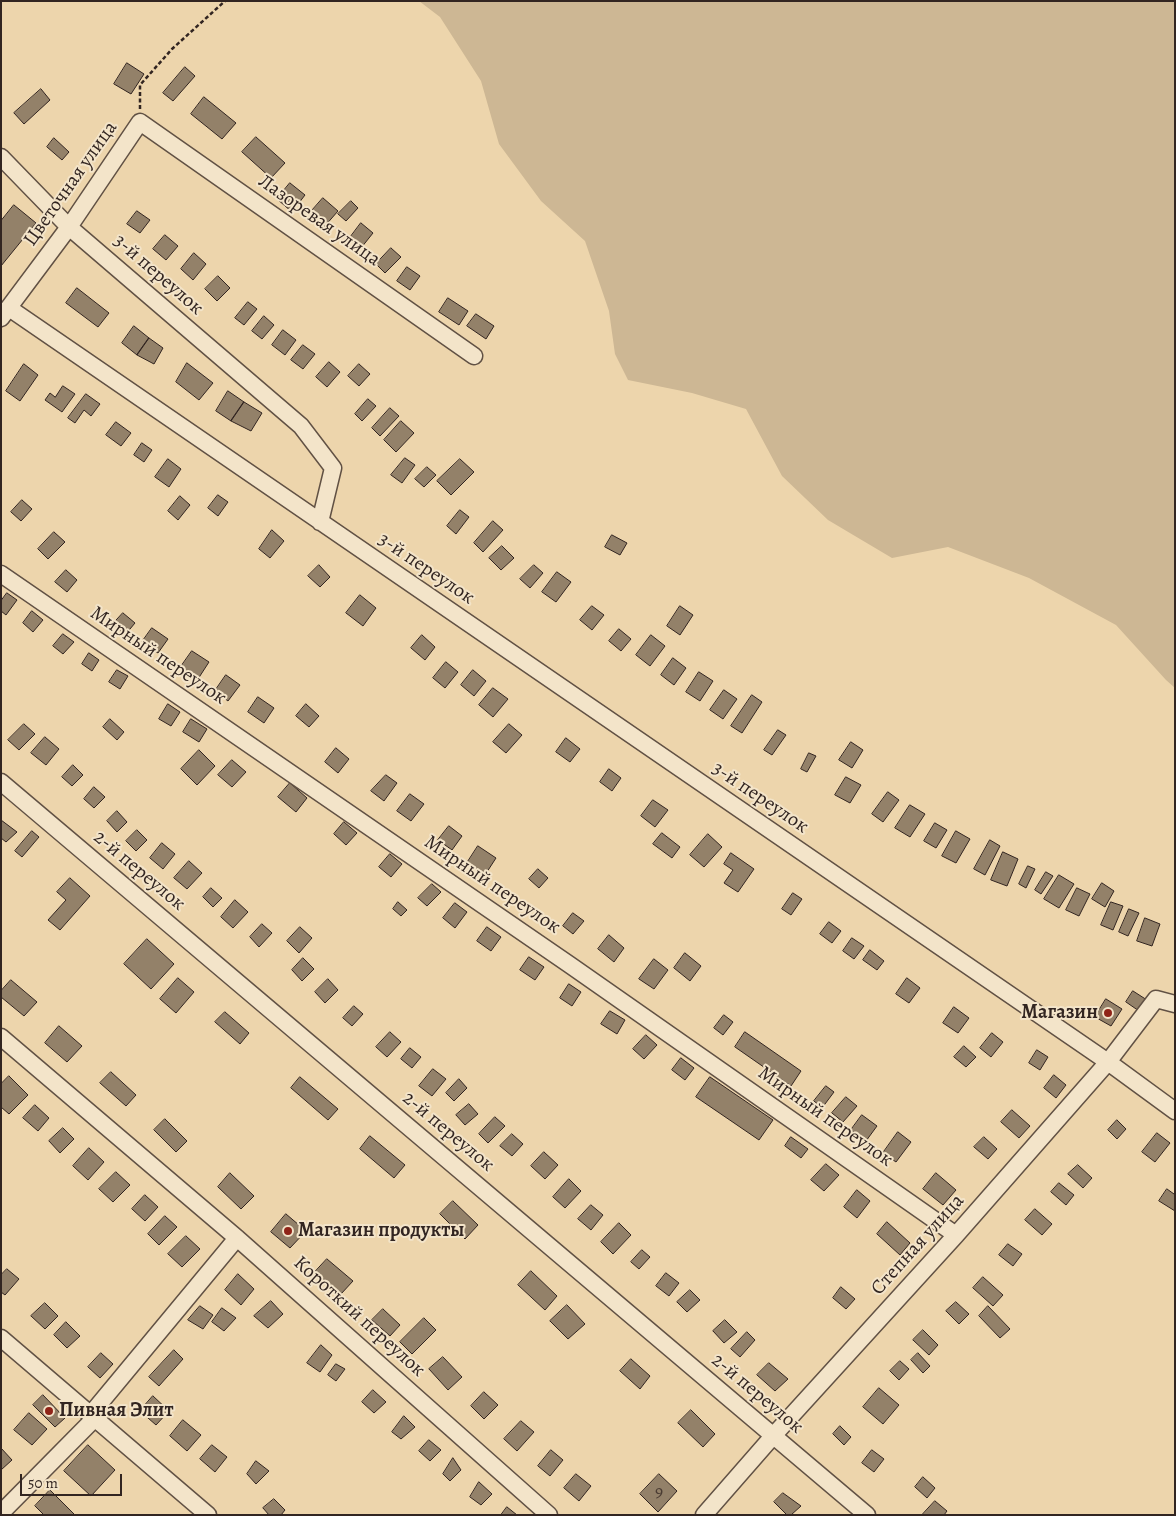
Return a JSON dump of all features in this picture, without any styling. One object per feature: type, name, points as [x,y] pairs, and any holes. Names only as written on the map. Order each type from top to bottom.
[{"type":"street","name":"Цветочная улица","points":[[5,313],[69,227],[140,122]]},
{"type":"street","name":"Лазоревая улица","points":[[140,122],[474,356]]},
{"type":"street","name":"3-й переулок","points":[[1,158],[69,227],[301,426],[333,468],[320,522]]},
{"type":"street","name":"3-й переулок","points":[[5,313],[320,522],[1108,1062],[1175,1111]]},
{"type":"street","name":"Мирный переулок","points":[[1,574],[570,964],[956,1235]]},
{"type":"street","name":"2-й переулок","points":[[1,782],[867,1515]]},
{"type":"street","name":"Степная улица","points":[[704,1515],[773,1436],[956,1235],[1108,1062],[1156,999],[1175,1004]]},
{"type":"street","name":"Короткий переулок","points":[[1,1038],[237,1238],[549,1515]]},
{"type":"street","points":[[1,1513],[93,1416],[237,1238]]},
{"type":"street","points":[[1,1338],[208,1515]]},
{"type":"path","points":[[140,122],[140,85],[172,49],[225,1]]},
{"type":"shaded area","points":[[419,1],[1175,1],[1175,688],[1116,625],[1029,578],[948,547],[892,558],[828,520],[782,476],[746,409],[692,393],[628,380],[615,354],[609,311],[585,241],[541,201],[499,144],[481,81],[440,17]]},
{"type":"building","points":[[127,63],[144,74],[131,94],[114,84]]},
{"type":"building","points":[[185,67],[195,76],[173,101],[163,93]]},
{"type":"building","points":[[41,89],[50,100],[24,124],[14,113]]},
{"type":"building","points":[[204,97],[236,123],[222,139],[191,114]]},
{"type":"building","points":[[256,137],[285,163],[271,178],[242,152]]},
{"type":"building","points":[[54,138],[69,152],[62,160],[47,147]]},
{"type":"building","points":[[290,183],[305,195],[292,212],[277,199]]},
{"type":"building","points":[[323,198],[338,211],[324,227],[309,214]]},
{"type":"building","points":[[351,201],[358,208],[346,221],[338,214]]},
{"type":"building","points":[[14,205],[36,223],[1,266],[1,221]]},
{"type":"building","points":[[137,211],[150,220],[140,233],[127,224]]},
{"type":"building","points":[[361,223],[373,233],[361,248],[349,239]]},
{"type":"building","points":[[165,235],[178,246],[166,260],[153,249]]},
{"type":"building","points":[[391,248],[401,257],[385,273],[376,264]]},
{"type":"building","points":[[194,253],[206,264],[193,280],[181,269]]},
{"type":"building","points":[[407,267],[420,276],[410,290],[397,281]]},
{"type":"building","points":[[218,276],[230,288],[217,301],[205,289]]},
{"type":"building","points":[[77,288],[109,313],[98,327],[66,303]]},
{"type":"building","points":[[448,298],[468,311],[459,325],[439,312]]},
{"type":"building","points":[[248,302],[257,309],[244,325],[235,318]]},
{"type":"building","points":[[476,314],[494,326],[486,339],[467,326]]},
{"type":"building","points":[[264,316],[274,325],[262,339],[252,331]]},
{"type":"building","points":[[134,326],[149,338],[137,355],[122,343]]},
{"type":"building","points":[[283,330],[296,340],[285,355],[272,345]]},
{"type":"building","points":[[149,338],[163,348],[154,364],[137,355]]},
{"type":"building","points":[[303,345],[315,354],[303,369],[291,360]]},
{"type":"building","points":[[329,362],[340,372],[327,387],[316,377]]},
{"type":"building","points":[[187,363],[213,383],[199,400],[176,382]]},
{"type":"building","points":[[24,364],[38,375],[20,401],[6,391]]},
{"type":"building","points":[[359,364],[370,374],[359,386],[348,376]]},
{"type":"building","points":[[63,386],[75,394],[62,412],[45,400],[50,393],[55,397]]},
{"type":"building","points":[[228,391],[244,402],[231,421],[216,411]]},
{"type":"building","points":[[86,394],[100,404],[91,416],[84,410],[75,423],[68,418]]},
{"type":"building","points":[[368,399],[376,406],[362,421],[355,414]]},
{"type":"building","points":[[244,402],[262,413],[251,431],[231,421]]},
{"type":"building","points":[[390,408],[399,416],[380,436],[372,428]]},
{"type":"building","points":[[401,421],[414,433],[396,452],[384,440]]},
{"type":"building","points":[[116,422],[131,433],[121,446],[106,435]]},
{"type":"building","points":[[142,443],[152,450],[144,462],[134,455]]},
{"type":"building","points":[[405,458],[415,465],[402,483],[391,475]]},
{"type":"building","points":[[168,459],[181,469],[169,487],[155,477]]},
{"type":"building","points":[[460,459],[474,472],[451,495],[437,481]]},
{"type":"building","points":[[427,467],[436,475],[424,487],[415,479]]},
{"type":"building","points":[[218,495],[228,502],[218,516],[208,508]]},
{"type":"building","points":[[180,496],[190,505],[178,520],[168,511]]},
{"type":"building","points":[[22,500],[32,509],[21,521],[11,512]]},
{"type":"building","points":[[460,510],[469,517],[456,534],[447,526]]},
{"type":"building","points":[[493,521],[503,530],[483,552],[474,543]]},
{"type":"building","points":[[272,530],[284,541],[270,558],[259,549]]},
{"type":"building","points":[[54,532],[65,542],[48,559],[38,549]]},
{"type":"building","points":[[612,535],[627,543],[620,555],[605,547]]},
{"type":"building","points":[[502,546],[514,558],[501,570],[489,558]]},
{"type":"building","points":[[319,565],[330,577],[320,587],[308,576]]},
{"type":"building","points":[[534,565],[543,573],[530,588],[520,579]]},
{"type":"building","points":[[66,570],[77,580],[67,592],[55,582]]},
{"type":"building","points":[[557,572],[571,582],[556,602],[542,592]]},
{"type":"building","points":[[7,593],[17,600],[6,615],[1,611],[1,601]]},
{"type":"building","points":[[360,595],[376,608],[363,626],[346,613]]},
{"type":"building","points":[[592,606],[604,615],[592,630],[580,620]]},
{"type":"building","points":[[680,606],[693,615],[680,635],[667,626]]},
{"type":"building","points":[[32,611],[43,620],[33,632],[23,623]]},
{"type":"building","points":[[123,613],[135,623],[125,635],[113,624]]},
{"type":"building","points":[[152,628],[168,639],[158,653],[142,642]]},
{"type":"building","points":[[619,629],[631,639],[621,651],[609,641]]},
{"type":"building","points":[[63,634],[74,642],[63,654],[53,646]]},
{"type":"building","points":[[422,635],[435,647],[425,660],[411,648]]},
{"type":"building","points":[[651,635],[665,646],[650,666],[636,655]]},
{"type":"building","points":[[192,651],[209,662],[198,679],[180,668]]},
{"type":"building","points":[[89,653],[99,660],[92,671],[82,664]]},
{"type":"building","points":[[673,658],[686,668],[674,685],[661,675]]},
{"type":"building","points":[[446,662],[458,672],[445,688],[433,678]]},
{"type":"building","points":[[117,670],[128,676],[120,689],[109,682]]},
{"type":"building","points":[[473,670],[486,681],[474,696],[461,685]]},
{"type":"building","points":[[699,672],[713,681],[700,701],[686,692]]},
{"type":"building","points":[[226,675],[240,685],[228,701],[215,691]]},
{"type":"building","points":[[493,688],[508,699],[493,717],[479,705]]},
{"type":"building","points":[[724,690],[737,699],[723,719],[710,710]]},
{"type":"building","points":[[752,695],[762,702],[742,733],[731,726]]},
{"type":"building","points":[[258,697],[274,708],[264,723],[248,712]]},
{"type":"building","points":[[168,704],[180,712],[171,726],[159,719]]},
{"type":"building","points":[[306,704],[319,716],[309,727],[296,716]]},
{"type":"building","points":[[110,719],[124,732],[117,740],[103,727]]},
{"type":"building","points":[[191,719],[207,729],[199,742],[183,732]]},
{"type":"building","points":[[24,724],[35,734],[19,750],[8,740]]},
{"type":"building","points":[[509,724],[522,735],[506,753],[493,742]]},
{"type":"building","points":[[778,730],[786,735],[772,755],[764,750]]},
{"type":"building","points":[[45,737],[59,749],[46,765],[31,753]]},
{"type":"building","points":[[566,738],[580,749],[570,762],[556,752]]},
{"type":"building","points":[[851,742],[863,750],[852,768],[839,760]]},
{"type":"building","points":[[336,748],[349,759],[338,773],[325,762]]},
{"type":"building","points":[[199,750],[215,766],[197,785],[181,769]]},
{"type":"building","points":[[809,753],[816,756],[807,772],[801,769]]},
{"type":"building","points":[[232,760],[246,772],[232,787],[218,775]]},
{"type":"building","points":[[73,765],[83,775],[72,786],[62,777]]},
{"type":"building","points":[[609,769],[621,778],[612,791],[600,782]]},
{"type":"building","points":[[386,775],[397,783],[384,801],[371,791]]},
{"type":"building","points":[[846,777],[861,785],[850,803],[835,795]]},
{"type":"building","points":[[290,783],[307,798],[296,812],[278,797]]},
{"type":"building","points":[[94,787],[105,797],[94,808],[84,799]]},
{"type":"building","points":[[888,792],[899,800],[883,822],[872,814]]},
{"type":"building","points":[[410,794],[424,804],[411,821],[397,811]]},
{"type":"building","points":[[653,800],[668,810],[655,827],[641,816]]},
{"type":"building","points":[[910,805],[925,814],[910,837],[895,828]]},
{"type":"building","points":[[117,811],[127,822],[117,832],[107,821]]},
{"type":"building","points":[[1,820],[17,832],[6,842],[1,838]]},
{"type":"building","points":[[344,822],[357,833],[346,845],[334,834]]},
{"type":"building","points":[[935,823],[947,830],[936,848],[924,841]]},
{"type":"building","points":[[449,826],[462,836],[452,850],[438,840]]},
{"type":"building","points":[[137,830],[147,840],[136,851],[126,841]]},
{"type":"building","points":[[32,831],[39,837],[22,857],[15,851]]},
{"type":"building","points":[[956,831],[970,839],[956,863],[942,856]]},
{"type":"building","points":[[662,833],[680,847],[672,858],[653,844]]},
{"type":"building","points":[[708,834],[722,847],[704,867],[690,855]]},
{"type":"building","points":[[990,840],[1000,846],[985,875],[974,869]]},
{"type":"building","points":[[162,843],[175,854],[163,869],[150,858]]},
{"type":"building","points":[[478,846],[496,858],[485,875],[467,863]]},
{"type":"building","points":[[1003,852],[1018,859],[1007,886],[991,880]]},
{"type":"building","points":[[731,853],[754,869],[738,892],[724,883],[733,870],[724,864]]},
{"type":"building","points":[[390,854],[402,864],[391,877],[379,867]]},
{"type":"building","points":[[189,861],[202,873],[187,889],[174,878]]},
{"type":"building","points":[[1028,866],[1035,869],[1026,888],[1019,884]]},
{"type":"building","points":[[538,869],[548,878],[539,888],[529,879]]},
{"type":"building","points":[[1046,872],[1053,876],[1041,894],[1035,890]]},
{"type":"building","points":[[1059,875],[1074,884],[1059,908],[1044,899]]},
{"type":"building","points":[[70,878],[90,896],[60,930],[48,920],[66,900],[57,892]]},
{"type":"building","points":[[1102,883],[1114,891],[1105,907],[1092,899]]},
{"type":"building","points":[[432,884],[441,892],[427,906],[418,898]]},
{"type":"building","points":[[211,888],[222,898],[213,907],[203,897]]},
{"type":"building","points":[[1077,888],[1090,894],[1079,916],[1066,910]]},
{"type":"building","points":[[793,893],[802,899],[791,915],[782,909]]},
{"type":"building","points":[[235,900],[248,912],[233,928],[221,917]]},
{"type":"building","points":[[398,902],[407,910],[401,916],[393,909]]},
{"type":"building","points":[[1111,902],[1123,906],[1113,930],[1101,925]]},
{"type":"building","points":[[455,903],[467,912],[455,928],[443,918]]},
{"type":"building","points":[[1129,909],[1139,913],[1128,936],[1119,932]]},
{"type":"building","points":[[573,913],[584,921],[573,934],[563,926]]},
{"type":"building","points":[[1145,918],[1160,924],[1152,946],[1137,941]]},
{"type":"building","points":[[829,922],[841,931],[832,943],[820,934]]},
{"type":"building","points":[[262,924],[272,933],[259,947],[250,937]]},
{"type":"building","points":[[300,927],[312,938],[299,953],[287,941]]},
{"type":"building","points":[[487,927],[501,937],[491,951],[477,941]]},
{"type":"building","points":[[609,935],[624,948],[614,962],[598,949]]},
{"type":"building","points":[[852,938],[864,946],[854,959],[843,951]]},
{"type":"building","points":[[147,939],[174,964],[151,989],[124,964]]},
{"type":"building","points":[[870,950],[884,961],[877,970],[863,960]]},
{"type":"building","points":[[685,953],[701,966],[690,981],[674,968]]},
{"type":"building","points":[[529,957],[544,967],[535,980],[520,970]]},
{"type":"building","points":[[303,958],[314,969],[302,981],[292,970]]},
{"type":"building","points":[[654,959],[668,970],[654,989],[639,979]]},
{"type":"building","points":[[178,978],[194,992],[176,1013],[160,999]]},
{"type":"building","points":[[907,978],[920,988],[909,1003],[896,994]]},
{"type":"building","points":[[328,979],[338,990],[325,1003],[315,992]]},
{"type":"building","points":[[11,980],[37,1002],[24,1016],[1,997],[1,991]]},
{"type":"building","points":[[569,984],[581,992],[572,1006],[560,998]]},
{"type":"building","name":"Магазин","points":[[1133,991],[1147,1000],[1139,1011],[1126,1002]]},
{"type":"building","name":"Магазин","points":[[1106,999],[1122,1009],[1111,1026],[1095,1017]]},
{"type":"building","points":[[354,1006],[363,1014],[352,1026],[343,1018]]},
{"type":"building","points":[[954,1007],[969,1018],[958,1033],[943,1023]]},
{"type":"building","points":[[610,1011],[625,1020],[617,1034],[601,1024]]},
{"type":"building","points":[[225,1012],[249,1033],[240,1044],[215,1022]]},
{"type":"building","points":[[724,1015],[733,1022],[723,1035],[714,1028]]},
{"type":"building","points":[[59,1026],[82,1046],[67,1062],[45,1043]]},
{"type":"building","points":[[390,1032],[401,1042],[387,1057],[376,1047]]},
{"type":"building","points":[[745,1032],[801,1071],[791,1086],[735,1047]]},
{"type":"building","points":[[992,1033],[1003,1042],[991,1057],[980,1048]]},
{"type":"building","points":[[646,1035],[657,1045],[644,1059],[633,1049]]},
{"type":"building","points":[[964,1046],[976,1057],[966,1067],[954,1057]]},
{"type":"building","points":[[410,1048],[421,1057],[412,1068],[401,1059]]},
{"type":"building","points":[[1037,1050],[1048,1057],[1040,1070],[1029,1063]]},
{"type":"building","points":[[681,1058],[694,1068],[685,1080],[672,1070]]},
{"type":"building","points":[[433,1069],[446,1079],[432,1096],[419,1086]]},
{"type":"building","points":[[111,1072],[136,1095],[126,1106],[100,1083]]},
{"type":"building","points":[[1054,1075],[1066,1085],[1056,1098],[1044,1088]]},
{"type":"building","points":[[9,1076],[28,1095],[9,1114],[1,1107],[1,1084]]},
{"type":"building","points":[[300,1077],[338,1109],[328,1120],[291,1088]]},
{"type":"building","points":[[710,1077],[773,1120],[759,1140],[696,1097]]},
{"type":"building","points":[[459,1079],[467,1088],[454,1101],[446,1093]]},
{"type":"building","points":[[826,1086],[834,1092],[822,1108],[814,1101]]},
{"type":"building","points":[[846,1097],[857,1106],[843,1122],[832,1113]]},
{"type":"building","points":[[469,1104],[478,1114],[465,1125],[456,1115]]},
{"type":"building","points":[[35,1105],[49,1118],[38,1131],[23,1118]]},
{"type":"building","points":[[1012,1110],[1030,1126],[1019,1138],[1001,1122]]},
{"type":"building","points":[[862,1115],[877,1126],[866,1141],[851,1130]]},
{"type":"building","points":[[495,1117],[505,1126],[488,1143],[479,1134]]},
{"type":"building","points":[[165,1119],[187,1141],[176,1152],[154,1130]]},
{"type":"building","points":[[1117,1120],[1126,1129],[1117,1139],[1108,1130]]},
{"type":"building","points":[[63,1128],[74,1139],[60,1153],[49,1141]]},
{"type":"building","points":[[898,1132],[911,1142],[896,1162],[883,1153]]},
{"type":"building","points":[[1157,1133],[1170,1143],[1155,1162],[1142,1152]]},
{"type":"building","points":[[512,1134],[523,1144],[512,1156],[500,1146]]},
{"type":"building","points":[[370,1136],[405,1165],[394,1178],[360,1149]]},
{"type":"building","points":[[791,1137],[808,1149],[801,1158],[785,1146]]},
{"type":"building","points":[[984,1137],[997,1149],[988,1159],[974,1147]]},
{"type":"building","points":[[89,1148],[104,1162],[88,1180],[73,1166]]},
{"type":"building","points":[[544,1152],[558,1165],[545,1179],[531,1166]]},
{"type":"building","points":[[826,1164],[839,1175],[824,1191],[811,1180]]},
{"type":"building","points":[[1078,1165],[1092,1178],[1083,1188],[1068,1174]]},
{"type":"building","points":[[116,1172],[130,1185],[113,1202],[99,1189]]},
{"type":"building","points":[[230,1173],[254,1196],[241,1209],[218,1187]]},
{"type":"building","points":[[936,1173],[956,1190],[943,1205],[923,1189]]},
{"type":"building","points":[[569,1179],[581,1191],[565,1208],[553,1197]]},
{"type":"building","points":[[1059,1183],[1074,1195],[1066,1205],[1051,1192]]},
{"type":"building","points":[[1167,1189],[1174,1194],[1175,1192],[1175,1211],[1159,1201]]},
{"type":"building","points":[[857,1190],[870,1201],[857,1218],[844,1207]]},
{"type":"building","points":[[145,1195],[158,1207],[145,1221],[132,1209]]},
{"type":"building","points":[[453,1201],[478,1225],[465,1239],[440,1214]]},
{"type":"building","points":[[591,1205],[603,1215],[591,1230],[578,1219]]},
{"type":"building","points":[[1035,1209],[1052,1224],[1042,1235],[1025,1220]]},
{"type":"building","name":"Магазин продукты","points":[[286,1214],[306,1231],[290,1248],[271,1232]]},
{"type":"building","points":[[165,1216],[177,1227],[159,1245],[148,1234]]},
{"type":"building","points":[[887,1222],[910,1243],[900,1255],[877,1234]]},
{"type":"building","points":[[619,1223],[631,1235],[613,1254],[601,1242]]},
{"type":"building","points":[[186,1236],[200,1249],[182,1267],[168,1254]]},
{"type":"building","points":[[1008,1244],[1022,1254],[1013,1266],[999,1255]]},
{"type":"building","points":[[642,1250],[650,1257],[639,1269],[631,1262]]},
{"type":"building","points":[[327,1259],[353,1281],[341,1294],[315,1272]]},
{"type":"building","points":[[7,1269],[19,1279],[5,1295],[1,1292],[1,1275]]},
{"type":"building","points":[[531,1271],[557,1296],[545,1310],[518,1285]]},
{"type":"building","points":[[666,1273],[679,1283],[669,1296],[656,1286]]},
{"type":"building","points":[[238,1274],[254,1289],[241,1305],[225,1290]]},
{"type":"building","points":[[983,1277],[1003,1295],[993,1306],[973,1288]]},
{"type":"building","points":[[841,1287],[855,1299],[846,1309],[833,1298]]},
{"type":"building","points":[[690,1290],[700,1300],[687,1312],[677,1302]]},
{"type":"building","points":[[271,1301],[283,1314],[268,1328],[254,1316]]},
{"type":"building","points":[[956,1302],[969,1314],[959,1324],[946,1311]]},
{"type":"building","points":[[45,1303],[58,1316],[45,1329],[31,1316]]},
{"type":"building","points":[[567,1305],[585,1324],[568,1339],[550,1321]]},
{"type":"building","points":[[200,1306],[213,1315],[203,1329],[188,1320]]},
{"type":"building","points":[[988,1306],[1010,1329],[1000,1338],[979,1316]]},
{"type":"building","points":[[222,1308],[236,1318],[224,1331],[212,1322]]},
{"type":"building","points":[[383,1309],[400,1325],[390,1336],[372,1320]]},
{"type":"building","points":[[424,1318],[436,1330],[412,1354],[400,1342]]},
{"type":"building","points":[[725,1320],[737,1332],[724,1343],[713,1331]]},
{"type":"building","points":[[66,1322],[80,1336],[67,1348],[54,1335]]},
{"type":"building","points":[[923,1330],[938,1345],[929,1355],[913,1340]]},
{"type":"building","points":[[747,1332],[755,1340],[740,1357],[731,1349]]},
{"type":"building","points":[[321,1345],[332,1355],[320,1372],[307,1363]]},
{"type":"building","points":[[174,1350],[183,1359],[159,1386],[149,1377]]},
{"type":"building","points":[[101,1353],[113,1364],[100,1378],[88,1367]]},
{"type":"building","points":[[918,1353],[930,1366],[923,1373],[911,1360]]},
{"type":"building","points":[[443,1357],[462,1377],[448,1390],[429,1369]]},
{"type":"building","points":[[631,1359],[650,1376],[640,1389],[620,1371]]},
{"type":"building","points":[[900,1361],[909,1369],[899,1380],[890,1371]]},
{"type":"building","points":[[769,1363],[788,1379],[775,1391],[757,1375]]},
{"type":"building","points":[[336,1364],[345,1369],[336,1381],[328,1375]]},
{"type":"building","points":[[879,1388],[899,1405],[883,1424],[863,1407]]},
{"type":"building","points":[[373,1390],[386,1402],[374,1413],[362,1402]]},
{"type":"building","points":[[484,1392],[498,1405],[484,1419],[471,1406]]},
{"type":"building","name":"Пивная Элит","points":[[43,1395],[65,1418],[55,1427],[33,1405]]},
{"type":"building","points":[[153,1396],[169,1411],[156,1425],[140,1411]]},
{"type":"building","points":[[691,1410],[715,1434],[703,1447],[678,1423]]},
{"type":"building","points":[[29,1413],[47,1429],[32,1445],[14,1430]]},
{"type":"building","points":[[404,1416],[415,1427],[401,1439],[392,1432]]},
{"type":"building","points":[[183,1420],[201,1435],[187,1451],[170,1436]]},
{"type":"building","points":[[521,1421],[534,1432],[517,1451],[504,1439]]},
{"type":"building","points":[[840,1426],[851,1437],[844,1445],[833,1434]]},
{"type":"building","points":[[429,1440],[441,1450],[430,1461],[419,1451]]},
{"type":"building","points":[[88,1445],[115,1470],[91,1496],[64,1471]]},
{"type":"building","points":[[212,1445],[227,1457],[215,1472],[200,1459]]},
{"type":"building","points":[[1,1448],[12,1460],[1,1470]]},
{"type":"building","points":[[551,1450],[563,1460],[550,1476],[538,1466]]},
{"type":"building","points":[[872,1450],[884,1459],[874,1472],[862,1463]]},
{"type":"building","points":[[453,1458],[461,1470],[450,1481],[443,1474]]},
{"type":"building","points":[[256,1461],[269,1471],[256,1484],[247,1474]]},
{"type":"building","points":[[576,1474],[591,1486],[579,1501],[564,1488]]},
{"type":"building","points":[[659,1474],[677,1491],[658,1512],[640,1494]]},
{"type":"building","points":[[923,1477],[935,1488],[927,1498],[915,1487]]},
{"type":"building","points":[[479,1482],[492,1494],[481,1505],[470,1497]]},
{"type":"building","points":[[50,1490],[75,1515],[44,1515],[35,1506]]},
{"type":"building","points":[[783,1493],[801,1506],[791,1515],[787,1515],[774,1502]]},
{"type":"building","points":[[274,1499],[285,1510],[281,1515],[269,1515],[263,1508]]},
{"type":"building","points":[[935,1501],[947,1511],[944,1515],[922,1515]]},
{"type":"building","points":[[507,1507],[517,1515],[501,1515]]},
{"type":"place","name":"Магазин","points":[[1108,1013]]},
{"type":"place","name":"Магазин продукты","points":[[288,1231]]},
{"type":"place","name":"Пивная Элит","points":[[49,1411]]}]
